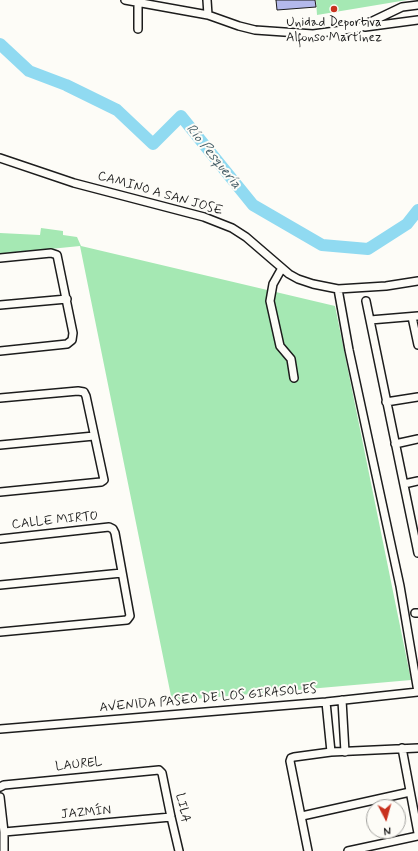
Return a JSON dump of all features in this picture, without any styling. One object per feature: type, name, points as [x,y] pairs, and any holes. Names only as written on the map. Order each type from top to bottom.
[{"type":"street","points":[[124,0],[208,15],[247,28],[273,32],[313,34],[418,20]]},
{"type":"street","points":[[207,0],[208,15]]},
{"type":"street","points":[[138,2],[138,29]]},
{"type":"street","points":[[358,28],[402,7],[418,5]]},
{"type":"street","name":"CAMINO A SAN JOSE","points":[[0,158],[74,183],[204,217],[232,228],[246,237],[282,268],[298,279],[313,284],[338,289],[418,282]]},
{"type":"street","points":[[0,258],[55,254],[58,258],[72,327],[72,340],[67,344],[0,351]]},
{"type":"street","points":[[282,268],[273,284],[270,301],[280,346],[291,359],[294,378]]},
{"type":"street","points":[[338,289],[394,558],[418,692]]},
{"type":"street","points":[[0,305],[67,299]]},
{"type":"street","points":[[366,301],[395,444],[415,525],[418,554]]},
{"type":"street","points":[[370,320],[415,316],[418,345]]},
{"type":"street","points":[[0,398],[78,391],[84,392],[103,478],[103,481],[101,482],[0,492]]},
{"type":"street","points":[[386,402],[418,397]]},
{"type":"street","points":[[0,445],[94,436]]},
{"type":"street","points":[[395,444],[418,440]]},
{"type":"street","points":[[404,484],[418,481]]},
{"type":"street","name":"CALLE MIRTO","points":[[0,539],[108,527],[113,529],[115,533],[122,573]]},
{"type":"street","points":[[0,585],[122,573],[129,618],[127,620],[0,632]]},
{"type":"street","name":"AVENIDA PASEO DE LOS GIRASOLES","points":[[0,729],[326,702],[418,692]]},
{"type":"street","points":[[342,700],[345,752]]},
{"type":"street","points":[[326,702],[331,752]]},
{"type":"street","points":[[402,748],[418,833]]},
{"type":"street","points":[[308,851],[290,760],[294,757],[331,752],[418,748]]},
{"type":"street","name":"LAUREL","points":[[0,787],[4,785],[157,770],[161,771]]},
{"type":"street","name":"LILA","points":[[161,771],[170,817],[179,851]]},
{"type":"street","points":[[302,816],[410,792]]},
{"type":"street","points":[[0,797],[4,832],[4,851]]},
{"type":"street","name":"JAZMÍN","points":[[4,832],[170,817]]},
{"type":"street","points":[[348,851],[418,836]]},
{"type":"green space","name":"Unidad Deportiva Alfonso Martínez","points":[[316,0],[407,0],[317,15]]},
{"type":"green space","points":[[41,228],[63,231],[63,235],[77,237],[81,246],[335,306],[411,680],[172,701],[80,246],[0,254],[0,233],[40,235]]},
{"type":"building","points":[[276,0],[315,0],[316,7],[277,10]]},
{"type":"waterway","name":"Río Pesquería","points":[[0,44],[29,71],[66,85],[117,110],[153,144],[181,116],[253,205],[322,245],[368,249],[407,224],[418,210]]},
{"type":"place","name":"Unidad Deportiva Alfonso Martínez","points":[[334,9]]}]
